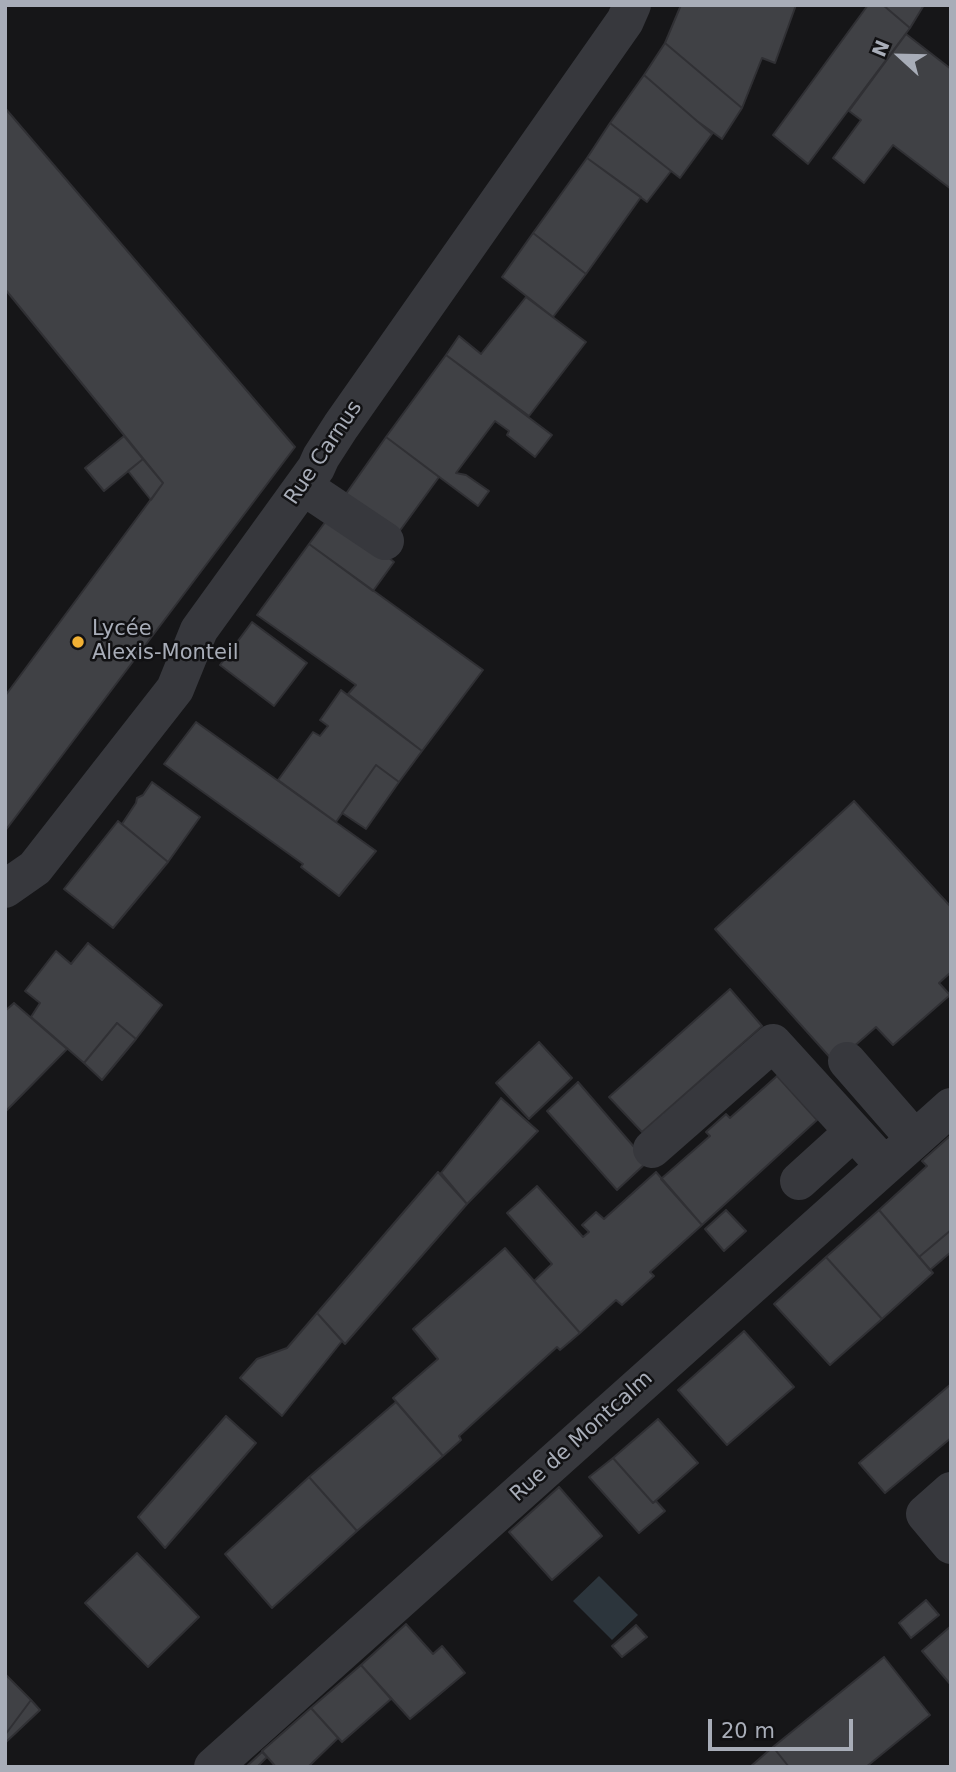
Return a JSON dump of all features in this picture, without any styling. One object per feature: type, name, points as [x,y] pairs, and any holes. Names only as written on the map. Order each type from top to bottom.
[{"type":"street","name":"Rue Carnus","points":[[5,888],[35,868],[175,689],[199,630],[303,486],[341,426],[625,21],[632,5]]},
{"type":"street","points":[[303,486],[384,541]]},
{"type":"street","points":[[652,1149],[773,1043],[885,1166]]},
{"type":"street","points":[[847,1061],[915,1139]]},
{"type":"street","name":"Rue de Montcalm","points":[[213,1767],[951,1107]]},
{"type":"street","points":[[799,1181],[853,1132]]},
{"type":"street","points":[[951,1491],[925,1514],[951,1545]]},
{"type":"shaded area","points":[[599,1576],[638,1615],[612,1640],[573,1601]]},
{"type":"building","points":[[681,5],[796,5],[775,63],[762,58],[742,108],[665,43]]},
{"type":"building","points":[[868,5],[883,5],[910,28],[808,164],[773,135]]},
{"type":"building","points":[[883,5],[924,5],[910,28]]},
{"type":"building","points":[[906,34],[951,69],[951,189],[893,145],[864,183],[833,158],[861,120],[849,111]]},
{"type":"building","points":[[665,43],[742,108],[722,139],[644,75]]},
{"type":"building","points":[[644,75],[712,134],[680,178],[610,123]]},
{"type":"building","name":"Lycée Alexis-Monteil","points":[[5,108],[295,447],[5,831],[5,696],[163,483],[5,289]]},
{"type":"building","points":[[610,123],[671,171],[647,202],[587,158]]},
{"type":"building","points":[[587,158],[641,197],[586,274],[533,233]]},
{"type":"building","points":[[533,233],[586,274],[553,317],[502,277]]},
{"type":"building","points":[[526,297],[586,342],[529,416],[446,355],[459,336],[481,354]]},
{"type":"building","points":[[446,355],[552,435],[535,457],[507,435],[509,431],[495,421],[456,473],[466,475],[489,491],[478,506],[386,437]]},
{"type":"building","points":[[124,436],[143,459],[104,491],[85,468]]},
{"type":"building","points":[[386,437],[439,477],[396,536],[343,498]]},
{"type":"building","points":[[143,459],[163,483],[151,500],[128,471]]},
{"type":"building","points":[[343,498],[383,553],[394,562],[373,591],[309,544]]},
{"type":"building","points":[[309,544],[483,670],[422,751],[348,694],[356,685],[257,615]]},
{"type":"building","points":[[252,622],[307,663],[274,706],[220,665]]},
{"type":"building","points":[[341,690],[422,751],[399,782],[376,765],[336,822],[278,780],[313,732],[320,736],[328,726],[320,720]]},
{"type":"building","points":[[196,722],[376,851],[339,896],[301,867],[303,864],[164,764]]},
{"type":"building","points":[[376,765],[399,782],[366,829],[342,813]]},
{"type":"building","points":[[152,782],[200,817],[168,862],[122,824],[137,798],[143,795]]},
{"type":"building","points":[[854,801],[951,907],[951,972],[939,983],[950,995],[893,1045],[876,1027],[835,1063],[715,929]]},
{"type":"building","points":[[118,821],[168,862],[113,928],[64,889]]},
{"type":"building","points":[[88,943],[162,1005],[136,1039],[117,1023],[84,1063],[31,1017],[40,1003],[25,991],[56,951],[71,964]]},
{"type":"building","points":[[730,989],[762,1026],[642,1132],[609,1097]]},
{"type":"building","points":[[14,1003],[67,1049],[5,1112],[5,1011]]},
{"type":"building","points":[[117,1023],[136,1039],[102,1080],[84,1063]]},
{"type":"building","points":[[539,1042],[572,1078],[529,1119],[496,1083]]},
{"type":"building","points":[[777,1076],[817,1120],[702,1225],[661,1179],[710,1136],[706,1132],[726,1114],[730,1118]]},
{"type":"building","points":[[578,1082],[647,1162],[617,1190],[547,1111]]},
{"type":"building","points":[[501,1098],[538,1131],[467,1204],[441,1173]]},
{"type":"building","points":[[951,1135],[951,1230],[919,1257],[879,1210],[927,1166],[922,1161]]},
{"type":"building","points":[[438,1172],[467,1204],[345,1344],[317,1313]]},
{"type":"building","points":[[656,1172],[702,1225],[650,1272],[654,1276],[622,1305],[616,1300],[580,1333],[534,1281],[552,1264],[507,1213],[537,1186],[583,1237],[589,1232],[582,1225],[596,1212],[604,1219]]},
{"type":"building","points":[[726,1210],[746,1231],[724,1251],[705,1229]]},
{"type":"building","points":[[879,1210],[933,1273],[882,1319],[826,1257]]},
{"type":"building","points":[[951,1230],[951,1252],[930,1270],[919,1257]]},
{"type":"building","points":[[505,1248],[580,1333],[560,1350],[557,1347],[459,1436],[461,1440],[443,1456],[393,1398],[438,1359],[413,1329]]},
{"type":"building","points":[[826,1257],[882,1319],[830,1365],[774,1304]]},
{"type":"building","points":[[317,1313],[342,1341],[282,1416],[240,1378],[257,1359],[287,1348]]},
{"type":"building","points":[[744,1331],[794,1387],[727,1445],[678,1390]]},
{"type":"building","points":[[951,1384],[951,1438],[885,1493],[859,1463]]},
{"type":"building","points":[[396,1402],[443,1456],[357,1531],[309,1477]]},
{"type":"building","points":[[226,1416],[256,1443],[165,1548],[138,1517]]},
{"type":"building","points":[[658,1419],[698,1463],[653,1503],[613,1458]]},
{"type":"building","points":[[613,1458],[653,1503],[656,1501],[665,1511],[639,1533],[589,1477]]},
{"type":"building","points":[[309,1477],[357,1531],[272,1608],[225,1554]]},
{"type":"building","points":[[559,1487],[602,1536],[552,1580],[509,1532]]},
{"type":"building","points":[[137,1553],[199,1617],[148,1667],[85,1603]]},
{"type":"building","points":[[926,1600],[939,1615],[911,1638],[899,1623]]},
{"type":"building","points":[[406,1624],[433,1654],[442,1646],[465,1673],[410,1719],[361,1665]]},
{"type":"building","points":[[636,1625],[647,1637],[622,1657],[612,1646]]},
{"type":"building","points":[[951,1626],[951,1685],[922,1651]]},
{"type":"building","points":[[884,1657],[930,1715],[866,1767],[789,1767],[773,1747]]},
{"type":"building","points":[[361,1665],[391,1699],[342,1742],[311,1708]]},
{"type":"building","points":[[5,1674],[31,1700],[5,1735]]},
{"type":"building","points":[[31,1700],[40,1710],[5,1743],[5,1735]]},
{"type":"building","points":[[311,1708],[338,1738],[308,1767],[276,1767],[262,1751]]},
{"type":"building","points":[[773,1747],[789,1767],[750,1767],[766,1753]]},
{"type":"building","points":[[262,1752],[267,1757],[257,1767],[246,1767]]},
{"type":"place","name":"Lycée Alexis-Monteil","points":[[78,642]]}]
